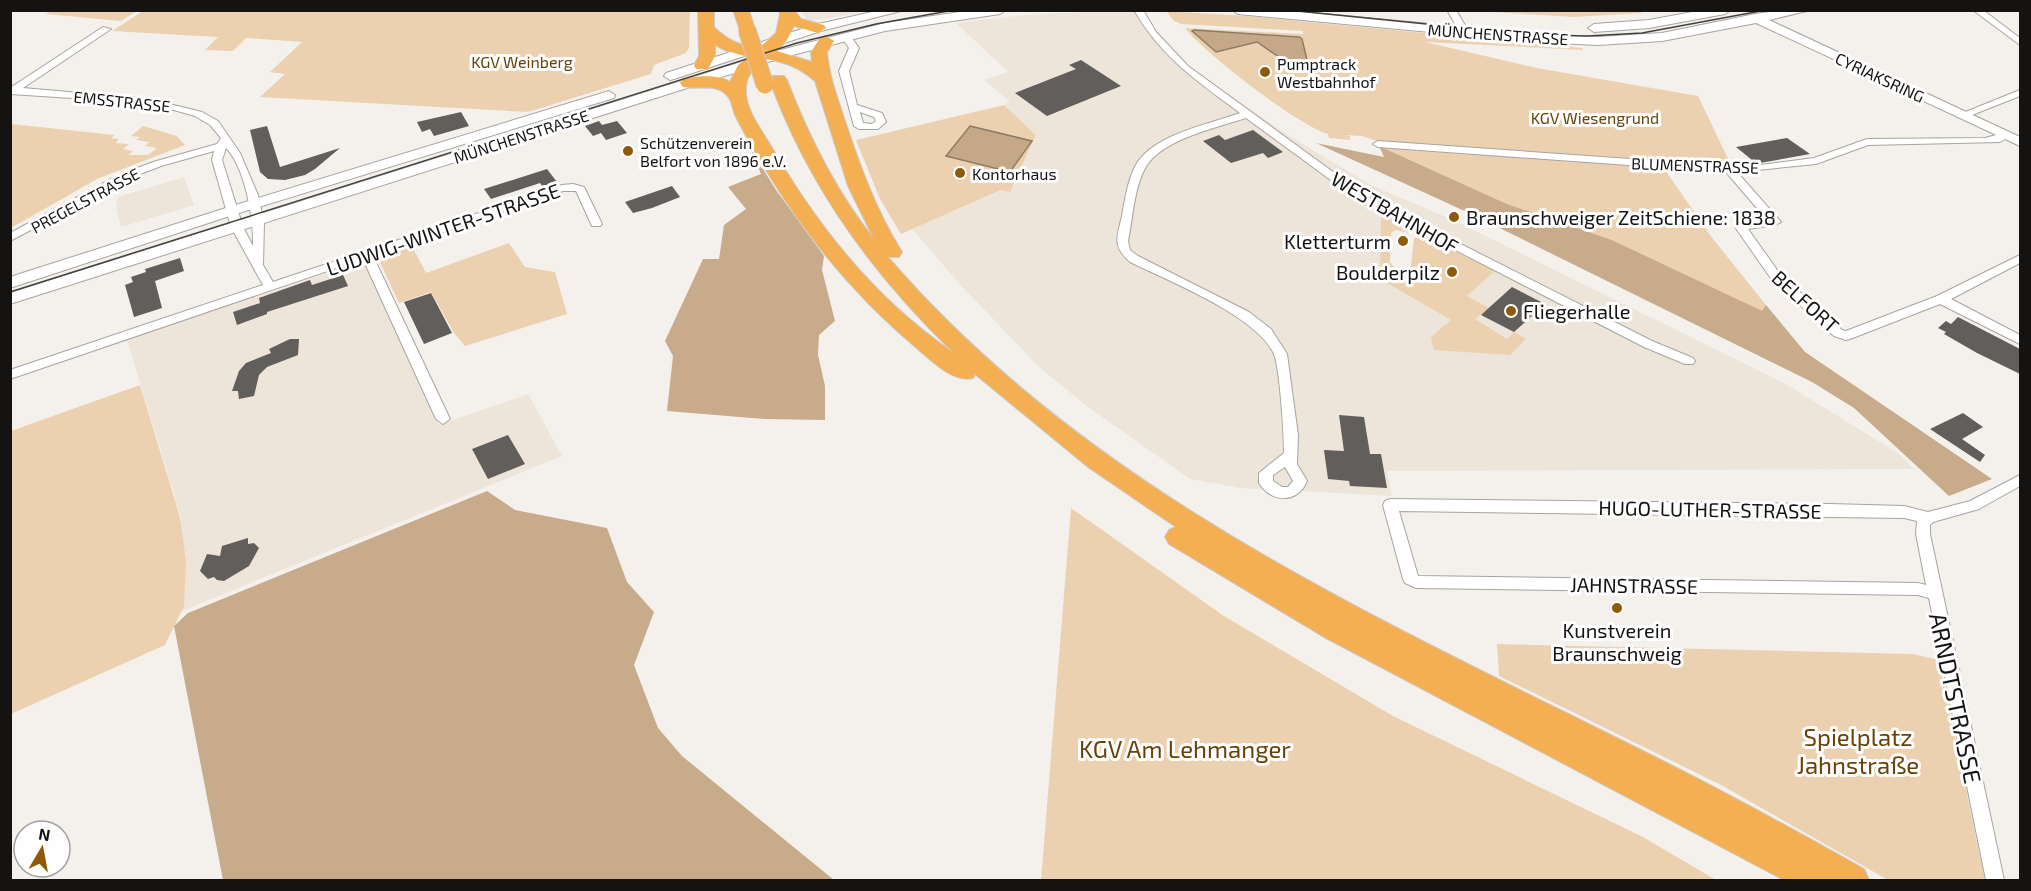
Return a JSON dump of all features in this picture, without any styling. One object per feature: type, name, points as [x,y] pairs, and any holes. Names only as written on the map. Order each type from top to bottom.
[{"type":"highway","points":[[702,65],[707,56],[706,10]]},
{"type":"highway","points":[[741,10],[753,22],[771,83],[808,180],[867,268],[899,304],[972,369],[1177,517],[1256,566],[1362,626],[1732,812],[1853,880]]},
{"type":"highway","points":[[786,13],[783,34],[739,76],[737,94],[746,117],[785,186],[833,252],[865,288],[933,352],[972,369]]},
{"type":"highway","points":[[786,13],[795,22],[822,35],[819,52],[822,78],[848,166],[870,216],[905,273],[972,369],[1006,409],[1101,484],[1246,581],[1374,652],[1679,807],[1815,880]]},
{"type":"highway","points":[[707,29],[716,41],[767,50],[805,63],[822,78]]},
{"type":"highway","points":[[689,82],[719,82],[737,94]]},
{"type":"main road","name":"MÜNCHENSTRASSE","points":[[10,283],[234,210],[702,65],[822,35],[899,10]]},
{"type":"main road","name":"MÜNCHENSTRASSE","points":[[10,299],[689,82],[767,50],[804,47],[822,35],[846,36],[921,21],[1000,10]]},
{"type":"main road","name":"MÜNCHENSTRASSE","points":[[1238,10],[1563,40],[1626,40],[1671,35],[1761,15],[1805,10]]},
{"type":"main road","name":"MÜNCHENSTRASSE","points":[[1347,10],[1455,15],[1566,28],[1649,24],[1725,10]]},
{"type":"main road","name":"CYRIAKSRING","points":[[1740,10],[1761,15],[2014,136]]},
{"type":"main road","name":"CYRIAKSRING","points":[[1761,15],[1968,113],[2014,136],[2020,142]]},
{"type":"street","name":"WESTBAHNHOF","points":[[1138,10],[1152,33],[1185,69],[1344,185],[1381,208],[1639,339],[1689,361]]},
{"type":"street","points":[[1977,10],[2020,42]]},
{"type":"street","points":[[1455,15],[1464,32]]},
{"type":"street","points":[[12,91],[106,29]]},
{"type":"street","points":[[846,36],[854,48],[844,71],[853,107]]},
{"type":"street","name":"EMSSTRASSE","points":[[12,91],[174,106],[203,116],[214,123],[225,142],[255,204],[258,220]]},
{"type":"street","points":[[1968,113],[2020,93]]},
{"type":"street","points":[[1247,114],[1173,141],[1146,158],[1139,170],[1122,241],[1125,251],[1134,259],[1245,315],[1267,332],[1281,354],[1291,435],[1289,456]]},
{"type":"street","name":"BLUMENSTRASSE","points":[[1378,144],[1729,169],[1760,168],[1816,161],[1867,142],[1984,141],[2014,136]]},
{"type":"street","points":[[225,142],[217,160],[234,210],[237,227],[259,263],[270,288]]},
{"type":"street","name":"PREGELSTRASSE","points":[[10,238],[110,183],[225,142]]},
{"type":"street","name":"BELFORT","points":[[1729,169],[1775,222],[1741,227],[1776,277],[1838,333],[1846,336],[1853,335],[1941,299]]},
{"type":"street","name":"LUDWIG-WINTER-STRASSE","points":[[10,375],[568,187],[580,189],[584,194],[596,224]]},
{"type":"street","points":[[258,220],[259,263]]},
{"type":"street","points":[[367,255],[443,419]]},
{"type":"street","points":[[1941,299],[2020,259]]},
{"type":"street","points":[[1941,299],[2020,340]]},
{"type":"street","name":"HUGO-LUTHER-STRASSE","points":[[1390,505],[1904,512],[1929,518],[1940,513],[1965,508],[2020,480]]},
{"type":"street","name":"JAHNSTRASSE","points":[[1390,505],[1410,579],[1416,582],[1918,590],[1934,593]]},
{"type":"street","name":"ARNDTSTRASSE","points":[[1929,518],[1923,524],[1923,534],[1995,880]]},
{"type":"shaded area","points":[[800,11],[871,11],[809,21]]},
{"type":"shaded area","points":[[1143,11],[1156,31],[1189,67],[1288,135],[1371,185],[1453,220],[1784,383],[1898,453],[1914,469],[1387,471],[1392,496],[1240,488],[1190,479],[1084,404],[1038,366],[956,280],[912,229],[1014,185],[1036,135],[1004,105],[1010,102],[984,80],[1008,72],[956,23],[1025,15]],"holes":[[[1383,216],[1388,216],[1495,271],[1467,296],[1481,315],[1474,319],[1507,340],[1432,337],[1452,320],[1380,279]]]},
{"type":"shaded area","points":[[1192,31],[1299,37],[1302,39],[1308,64],[1289,64],[1257,42],[1216,52]]},
{"type":"shaded area","points":[[970,126],[1032,141],[1010,172],[946,156]]},
{"type":"shaded area","points":[[1316,143],[1384,157],[1379,146],[1507,204],[1612,240],[1762,311],[1766,305],[1805,352],[1992,479],[1949,496],[1854,408],[1812,382],[1469,213]]},
{"type":"shaded area","points":[[750,148],[776,190],[824,256],[822,270],[835,321],[819,335],[818,355],[825,386],[825,420],[764,419],[667,411],[673,356],[665,341],[703,259],[719,259],[724,225],[746,209],[728,187],[761,174]]},
{"type":"shaded area","points":[[184,177],[194,205],[121,227],[116,207],[118,197]]},
{"type":"shaded area","points":[[364,261],[439,425],[528,394],[562,456],[177,613],[181,517],[127,340]]},
{"type":"shaded area","points":[[487,491],[515,510],[607,528],[627,582],[654,612],[634,665],[658,728],[682,756],[834,880],[223,880],[174,626],[188,613]]},
{"type":"green space","points":[[52,10],[137,11],[121,21],[46,14]]},
{"type":"green space","name":"KGV Weinberg","points":[[143,11],[690,11],[689,48],[686,53],[654,65],[651,74],[528,112],[260,97],[285,74],[270,72],[302,42],[246,38],[233,51],[205,50],[218,37],[112,31]]},
{"type":"green space","name":"KGV Wiesengrund","points":[[1166,11],[1247,16],[1582,48],[1583,50],[1425,42],[1537,68],[1698,96],[1731,165],[1377,141],[1362,136],[1344,135],[1350,136],[1350,140],[1329,138],[1328,134],[1296,118],[1275,104],[1211,54],[1185,28],[1303,34],[1303,31],[1181,24],[1174,21]],"holes":[[[1192,30],[1299,37],[1260,43]]]},
{"type":"green space","points":[[1475,11],[1638,11],[1642,13],[1574,17]]},
{"type":"green space","points":[[1004,105],[1036,135],[1010,192],[1001,190],[901,234],[880,199],[856,140]]},
{"type":"green space","points":[[11,124],[115,135],[111,138],[119,139],[116,143],[129,144],[123,149],[133,151],[129,155],[148,155],[157,148],[145,146],[149,142],[136,140],[140,137],[131,136],[143,126],[177,136],[185,145],[97,179],[11,228]]},
{"type":"green space","points":[[1379,146],[1663,167],[1713,239],[1766,305],[1762,312],[1612,240],[1507,204]]},
{"type":"green space","points":[[1384,216],[1495,271],[1467,296],[1489,308],[1475,319],[1507,339],[1514,332],[1526,339],[1510,355],[1434,350],[1431,337],[1451,320],[1380,279],[1381,218]],"holes":[[[1396,230],[1425,237],[1414,238],[1411,266],[1406,270],[1393,266],[1390,262],[1391,233]]]},
{"type":"green space","points":[[509,243],[525,267],[555,272],[567,314],[465,346],[454,333],[431,292],[399,303],[377,256],[411,244],[426,273]]},
{"type":"green space","points":[[140,385],[180,517],[186,561],[184,606],[165,645],[11,714],[11,431]]},
{"type":"green space","name":"KGV Am Lehmanger","points":[[1071,508],[1224,616],[1393,716],[1643,837],[1716,880],[1041,880]]},
{"type":"green space","name":"Spielplatz Jahnstraße","points":[[1497,644],[1913,654],[1939,660],[1985,880],[1888,880],[1721,785],[1499,676]]},
{"type":"building","points":[[1081,60],[1121,86],[1047,116],[1015,93],[1076,69],[1069,65]]},
{"type":"building","points":[[461,112],[469,126],[434,136],[430,129],[422,132],[417,122]]},
{"type":"building","points":[[599,121],[602,125],[617,121],[627,133],[606,140],[601,133],[593,136],[585,126]]},
{"type":"building","points":[[267,126],[280,167],[340,148],[305,175],[285,180],[268,179],[260,172],[250,130]]},
{"type":"building","points":[[1253,130],[1283,152],[1268,158],[1263,153],[1231,163],[1203,141],[1219,135],[1225,140]]},
{"type":"building","points":[[1787,138],[1810,154],[1760,163],[1752,160],[1736,147]]},
{"type":"building","points":[[547,169],[557,182],[543,187],[540,183],[491,199],[484,189]]},
{"type":"building","points":[[672,186],[680,197],[652,208],[633,213],[625,202]]},
{"type":"building","points":[[180,258],[184,271],[155,281],[162,308],[134,317],[125,285],[133,282],[131,277],[146,272],[145,269]]},
{"type":"building","points":[[343,275],[348,286],[267,312],[267,314],[237,325],[233,312],[260,303],[259,298],[310,280],[312,285]]},
{"type":"building","name":"Fliegerhalle","points":[[1512,287],[1545,304],[1514,332],[1481,315]]},
{"type":"building","points":[[431,293],[452,333],[424,344],[404,302]]},
{"type":"building","points":[[1958,317],[2020,349],[2020,374],[1977,353],[1944,334],[1946,332],[1938,328],[1946,321],[1951,324]]},
{"type":"building","points":[[290,339],[299,339],[298,355],[267,367],[259,375],[254,396],[239,399],[238,391],[232,391],[239,371],[246,363],[271,353],[269,349]]},
{"type":"building","points":[[1963,413],[1983,427],[1962,439],[1985,455],[1980,462],[1930,429]]},
{"type":"building","points":[[1339,415],[1364,417],[1370,454],[1381,454],[1387,488],[1350,486],[1349,481],[1328,479],[1324,450],[1344,451]]},
{"type":"building","points":[[508,435],[525,464],[488,479],[472,449]]},
{"type":"building","points":[[248,538],[248,544],[254,543],[259,548],[249,566],[224,581],[214,577],[208,579],[200,571],[207,554],[220,556],[222,546]]},
{"type":"tram line","points":[[10,292],[797,43],[876,24],[954,10]]},
{"type":"tram line","points":[[1287,10],[1536,35],[1587,36],[1642,33],[1766,10]]},
{"type":"place","name":"Pumptrack Westbahnhof","points":[[1265,72]]},
{"type":"place","name":"Schützenverein Belfort von 1896 e.V.","points":[[628,151]]},
{"type":"place","name":"Kontorhaus","points":[[960,173]]},
{"type":"place","name":"Braunschweiger ZeitSchiene: 1838","points":[[1454,217]]},
{"type":"place","name":"Kletterturm","points":[[1403,241]]},
{"type":"place","name":"Boulderpilz","points":[[1452,272]]},
{"type":"place","name":"Fliegerhalle","points":[[1511,311]]},
{"type":"place","name":"Kunstverein Braunschweig","points":[[1617,608]]}]
